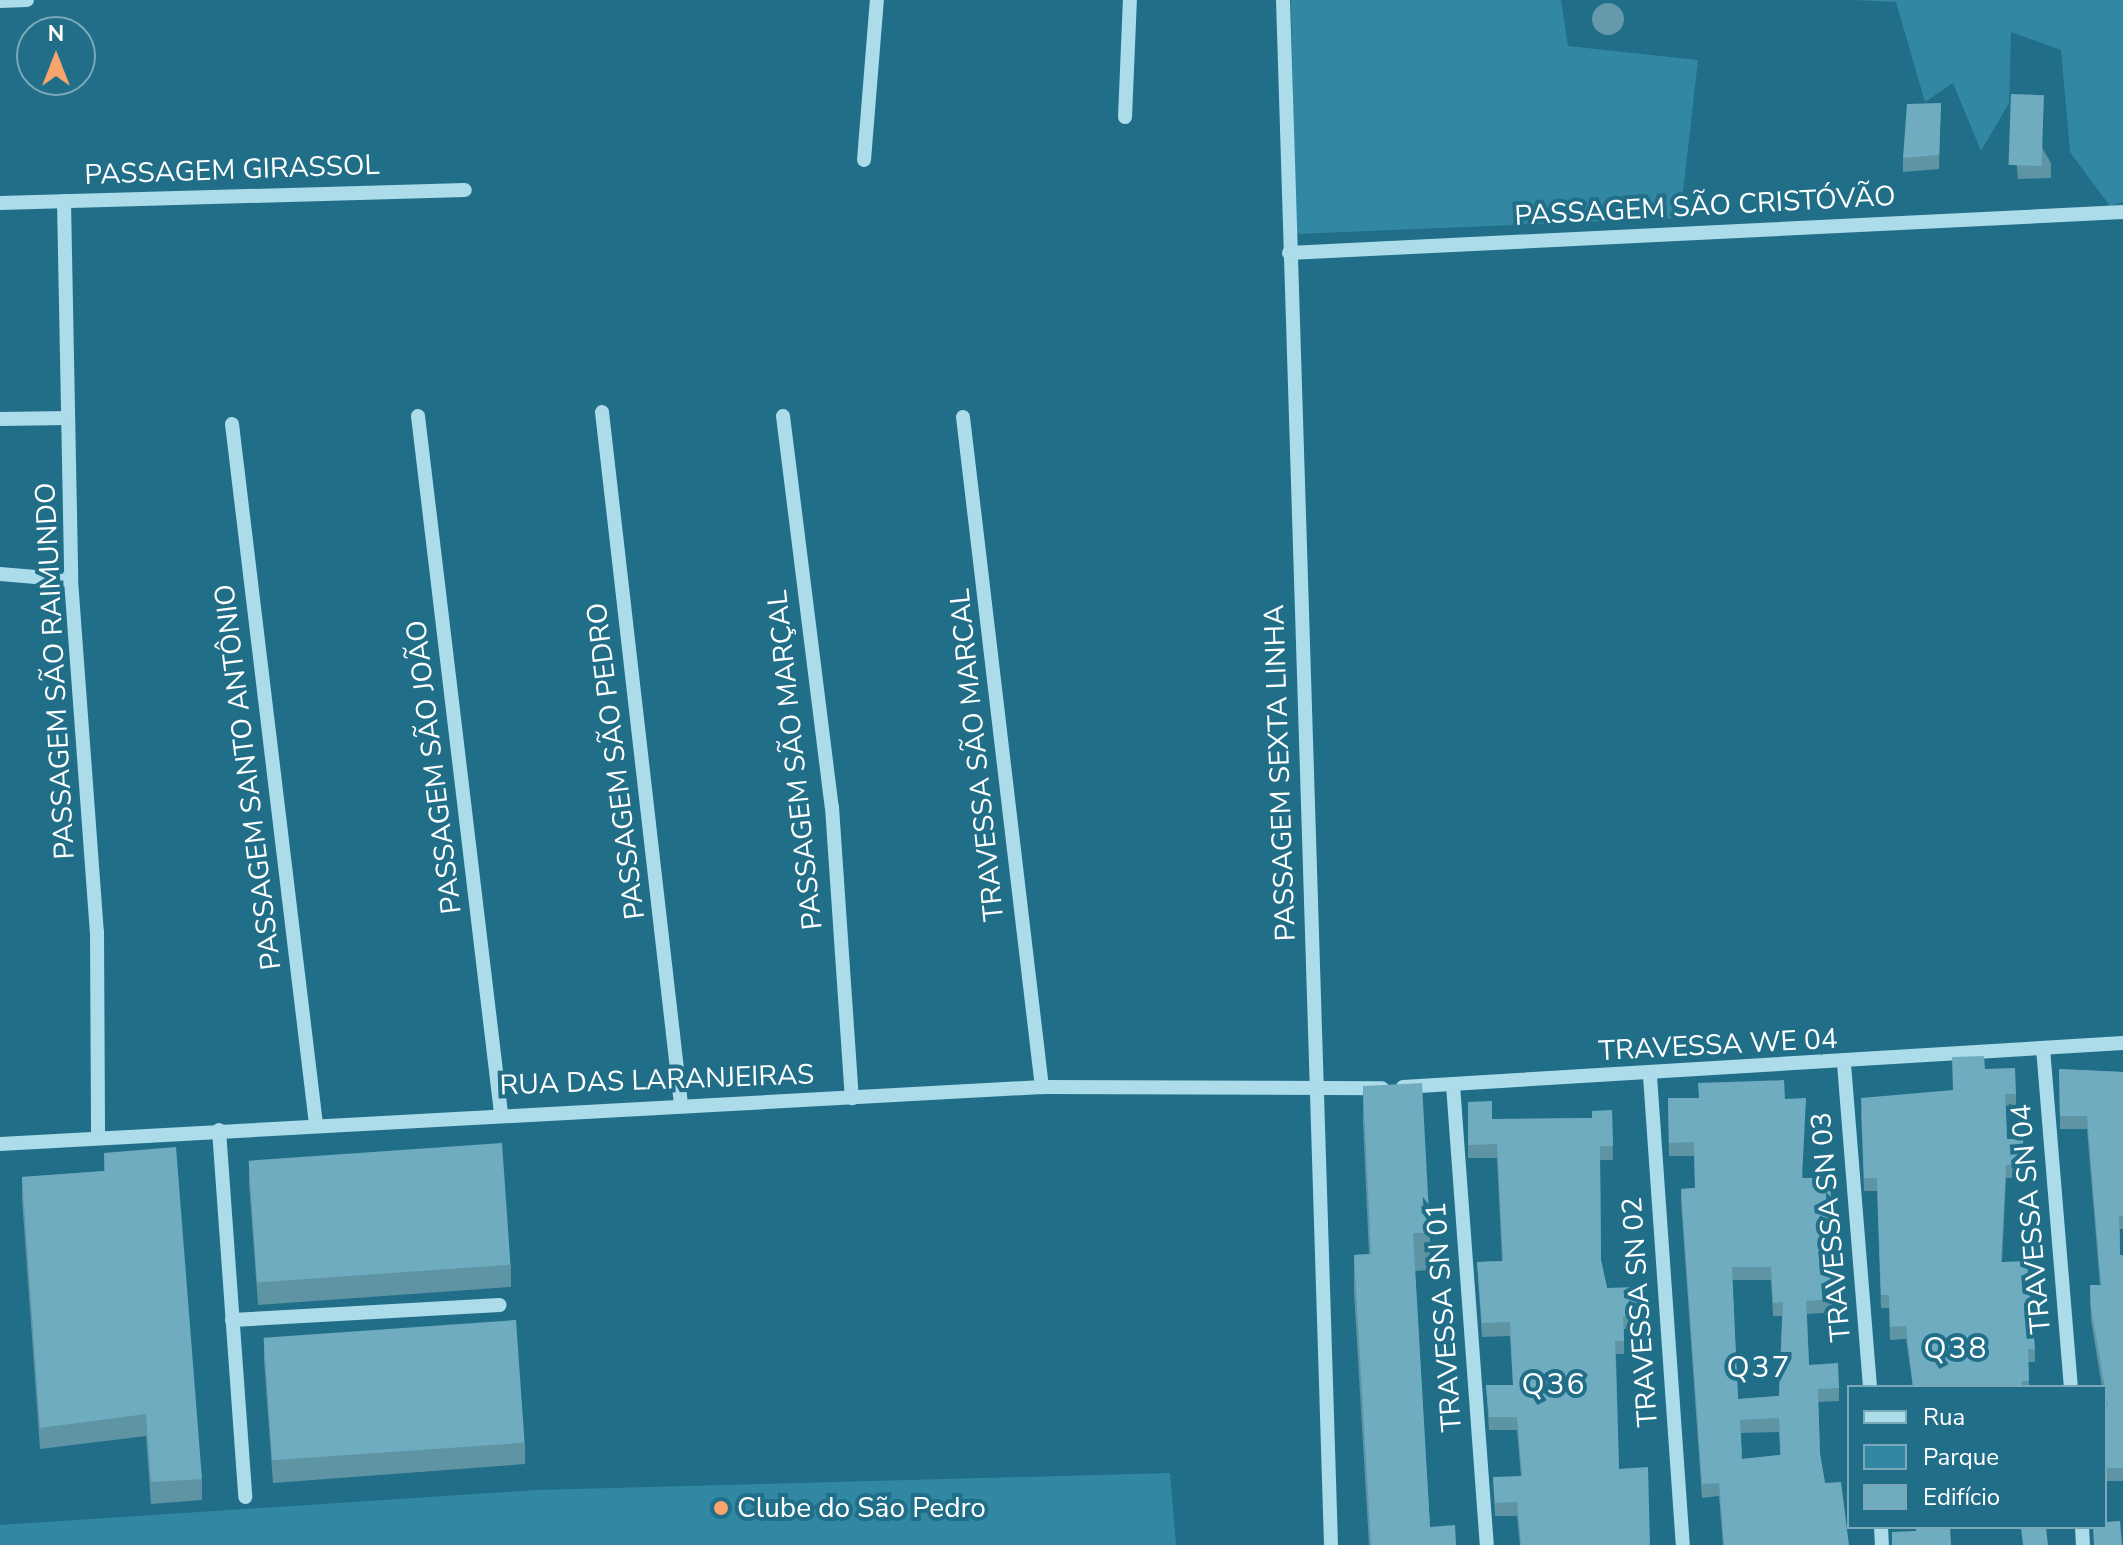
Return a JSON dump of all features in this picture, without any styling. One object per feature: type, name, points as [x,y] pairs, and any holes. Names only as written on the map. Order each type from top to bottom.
[{"type":"street","points":[[0,1],[27,0]]},
{"type":"street","points":[[864,160],[877,0]]},
{"type":"street","points":[[1125,117],[1130,0]]},
{"type":"street","name":"PASSAGEM SEXTA LINHA","points":[[1283,0],[1331,1545]]},
{"type":"street","name":"PASSAGEM GIRASSOL","points":[[0,203],[465,190]]},
{"type":"street","name":"PASSAGEM SÃO RAIMUNDO","points":[[64,201],[71,580],[97,932],[98,1137]]},
{"type":"street","name":"PASSAGEM SÃO CRISTÓVÃO","points":[[1289,253],[2123,212]]},
{"type":"street","name":"PASSAGEM SÃO PEDRO","points":[[602,412],[681,1104]]},
{"type":"street","name":"PASSAGEM SÃO JOÃO","points":[[418,416],[501,1113]]},
{"type":"street","name":"PASSAGEM SÃO MARÇAL","points":[[783,416],[832,807],[852,1098]]},
{"type":"street","name":"TRAVESSA SÃO MARCAL","points":[[963,417],[1042,1087]]},
{"type":"street","points":[[0,419],[68,418]]},
{"type":"street","name":"PASSAGEM SANTO ANTÔNIO","points":[[232,424],[316,1124]]},
{"type":"street","points":[[0,574],[71,580]]},
{"type":"street","name":"TRAVESSA WE 04","points":[[1316,1091],[1650,1076],[2123,1043]]},
{"type":"street","name":"TRAVESSA SN 04","points":[[2043,1048],[2071,1385]]},
{"type":"street","name":"TRAVESSA SN 03","points":[[1844,1064],[1870,1385]]},
{"type":"street","name":"TRAVESSA SN 02","points":[[1650,1076],[1683,1545]]},
{"type":"street","name":"TRAVESSA SN 01","points":[[1453,1085],[1487,1545]]},
{"type":"street","name":"RUA DAS LARANJEIRAS","points":[[0,1144],[501,1113],[1042,1087],[1316,1091]]},
{"type":"street","points":[[219,1130],[245,1497]]},
{"type":"street","points":[[232,1320],[500,1305]]},
{"type":"green space","points":[[1291,0],[1561,0],[1568,46],[1698,60],[1680,218],[1296,234]]},
{"type":"green space","points":[[1853,0],[2123,0],[2123,202],[2110,206],[2070,152],[2061,50],[2011,32],[2009,103],[1981,151],[1953,83],[1925,102],[1896,2]]},
{"type":"green space","name":"Clube do São Pedro","points":[[1170,1473],[1176,1545],[0,1545],[0,1525],[537,1490]]},
{"type":"shaded area","points":[[1608,3],[1619,8],[1624,19],[1619,30],[1608,35],[1597,30],[1592,19],[1597,8]]},
{"type":"building","points":[[2011,94],[2044,95],[2042,166],[2009,165]]},
{"type":"building","points":[[1941,103],[1939,155],[1903,158],[1907,104]]},
{"type":"building","points":[[1984,1056],[1985,1069],[2015,1068],[2016,1094],[2005,1094],[2007,1139],[2023,1139],[2023,1164],[2006,1165],[2001,1262],[2027,1261],[2035,1349],[2028,1349],[2029,1381],[2022,1381],[2022,1385],[1913,1385],[1906,1326],[1890,1327],[1889,1295],[1881,1295],[1877,1178],[1864,1178],[1861,1098],[1953,1090],[1952,1057]]},
{"type":"building","points":[[2059,1069],[2123,1072],[2123,1216],[2119,1216],[2120,1255],[2123,1255],[2123,1468],[2107,1468],[2107,1385],[2104,1385],[2091,1307],[2090,1285],[2101,1285],[2087,1116],[2060,1116]]},
{"type":"building","points":[[1784,1080],[1785,1099],[1806,1098],[1802,1178],[1831,1178],[1830,1270],[1837,1299],[1806,1301],[1809,1365],[1838,1363],[1839,1388],[1818,1389],[1820,1454],[1825,1483],[1841,1482],[1849,1545],[1724,1545],[1719,1483],[1702,1484],[1681,1189],[1695,1188],[1694,1142],[1669,1143],[1668,1098],[1699,1098],[1698,1083]],"holes":[[[1732,1267],[1771,1267],[1773,1303],[1783,1302],[1779,1396],[1738,1399]],[[1779,1418],[1781,1455],[1742,1459],[1740,1420]]]},
{"type":"building","points":[[1422,1083],[1430,1233],[1413,1233],[1430,1527],[1455,1525],[1456,1545],[1371,1545],[1354,1255],[1371,1254],[1363,1086]]},
{"type":"building","points":[[1492,1101],[1492,1119],[1592,1118],[1592,1111],[1612,1110],[1613,1146],[1600,1146],[1601,1260],[1607,1288],[1637,1287],[1638,1315],[1623,1316],[1624,1341],[1615,1341],[1619,1469],[1648,1467],[1650,1545],[1521,1545],[1517,1502],[1495,1503],[1493,1477],[1522,1476],[1517,1417],[1489,1417],[1486,1385],[1513,1385],[1510,1322],[1482,1323],[1477,1262],[1503,1261],[1497,1144],[1468,1145],[1468,1102]]},
{"type":"building","points":[[502,1143],[511,1265],[257,1282],[249,1161]]},
{"type":"building","points":[[176,1147],[202,1479],[151,1482],[146,1414],[40,1428],[22,1177],[105,1171],[104,1153]]},
{"type":"building","points":[[516,1320],[525,1443],[272,1460],[264,1338]]},
{"type":"building","points":[[2120,1521],[2122,1545],[2094,1545],[2093,1529],[2107,1529],[2107,1522]]},
{"type":"building","points":[[1950,1529],[1951,1545],[1892,1545],[1892,1532]]},
{"type":"building","points":[[2021,1529],[2046,1529],[2048,1545],[2023,1545]]},
{"type":"place","name":"Clube do São Pedro","points":[[721,1508]]},
{"type":"district","name":"Q38","points":[[1956,1349]]},
{"type":"district","name":"Q37","points":[[1759,1368]]},
{"type":"district","name":"Q36","points":[[1554,1385]]}]
